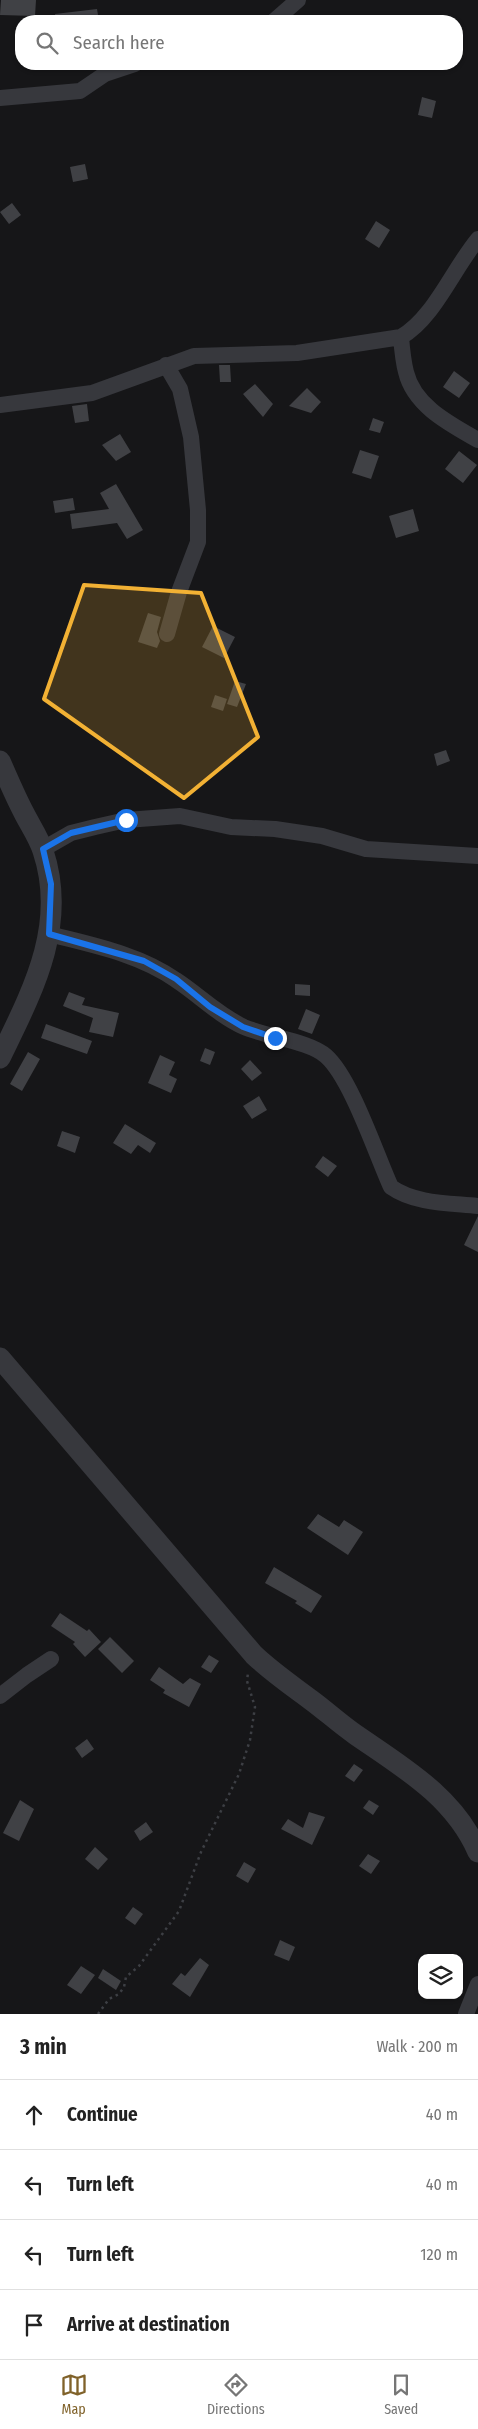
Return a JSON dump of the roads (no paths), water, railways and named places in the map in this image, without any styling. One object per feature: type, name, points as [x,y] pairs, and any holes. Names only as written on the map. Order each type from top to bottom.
[{"type":"street","points":[[281,15],[298,0]]},
{"type":"street","points":[[0,98],[80,91],[105,74],[117,70]]},
{"type":"street","points":[[0,405],[92,393],[194,356],[296,353],[401,337],[412,331],[478,239]]},
{"type":"street","points":[[401,337],[406,373],[416,396],[449,423],[478,440]]},
{"type":"street","points":[[166,365],[180,390],[191,437],[198,510],[198,542],[179,592],[167,634]]},
{"type":"street","points":[[0,761],[43,849],[51,884],[49,934],[36,984],[0,1058]]},
{"type":"street","points":[[43,849],[71,833],[95,827],[126,820],[180,816],[231,827],[322,836],[366,849],[478,856]]},
{"type":"street","points":[[49,934],[144,961],[176,979],[210,1007],[243,1027],[275,1038],[309,1046],[325,1055],[339,1072],[390,1187],[399,1193],[423,1200],[478,1206]]},
{"type":"street","points":[[0,1358],[254,1655],[273,1673],[356,1735],[390,1756],[430,1789],[460,1820],[471,1836],[478,1852]]},
{"type":"street","points":[[0,1696],[27,1674],[51,1659]]},
{"type":"street","points":[[466,2014],[478,1984]]}]
